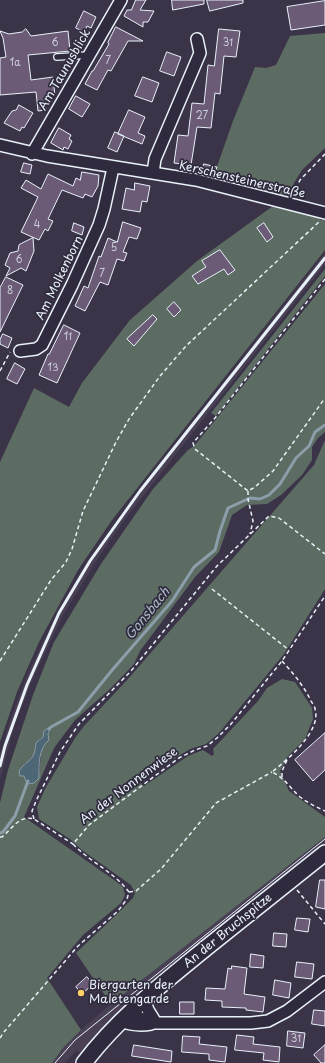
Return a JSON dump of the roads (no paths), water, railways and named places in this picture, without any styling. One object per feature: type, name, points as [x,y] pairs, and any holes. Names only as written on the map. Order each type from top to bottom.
[{"type":"main road","name":"An der Bruchspitze","points":[[84,1063],[99,1043],[144,999],[325,853]]},
{"type":"street","name":"Am Taunusblick","points":[[32,154],[121,0]]},
{"type":"street","points":[[153,173],[156,159],[200,54],[197,40]]},
{"type":"street","name":"Kerschensteinerstraße","points":[[0,145],[32,154],[196,180],[290,204],[323,216]]},
{"type":"street","name":"Am Molkenborn","points":[[20,352],[36,349],[42,344],[66,298],[99,225],[113,168]]},
{"type":"street","points":[[125,1016],[130,1025],[156,1023],[251,1024],[268,1021],[287,1011],[325,982]]},
{"type":"street","points":[[144,999],[148,1010],[156,1023]]},
{"type":"lane","points":[[57,56],[89,55]]},
{"type":"water","points":[[51,727],[48,734],[49,740],[45,744],[41,753],[39,778],[34,783],[27,784],[24,776],[20,776],[19,771],[34,754],[36,743],[43,737],[44,731]]},
{"type":"waterway","name":"Gonsbach","points":[[49,729],[78,712],[172,601],[194,567],[215,550],[228,508],[250,498],[260,499],[269,495],[280,484],[296,458],[309,446],[315,432],[325,425]]},
{"type":"waterway","name":"Gonsbach","points":[[0,833],[3,832],[15,816],[28,781]]},
{"type":"tram line","points":[[55,1063],[75,1040],[325,839]]},
{"type":"railway","points":[[0,766],[5,746],[27,685],[59,613],[90,561],[140,491],[325,258]]},
{"type":"place","name":"Biergarten der Maletengarde","points":[[81,993]]}]
